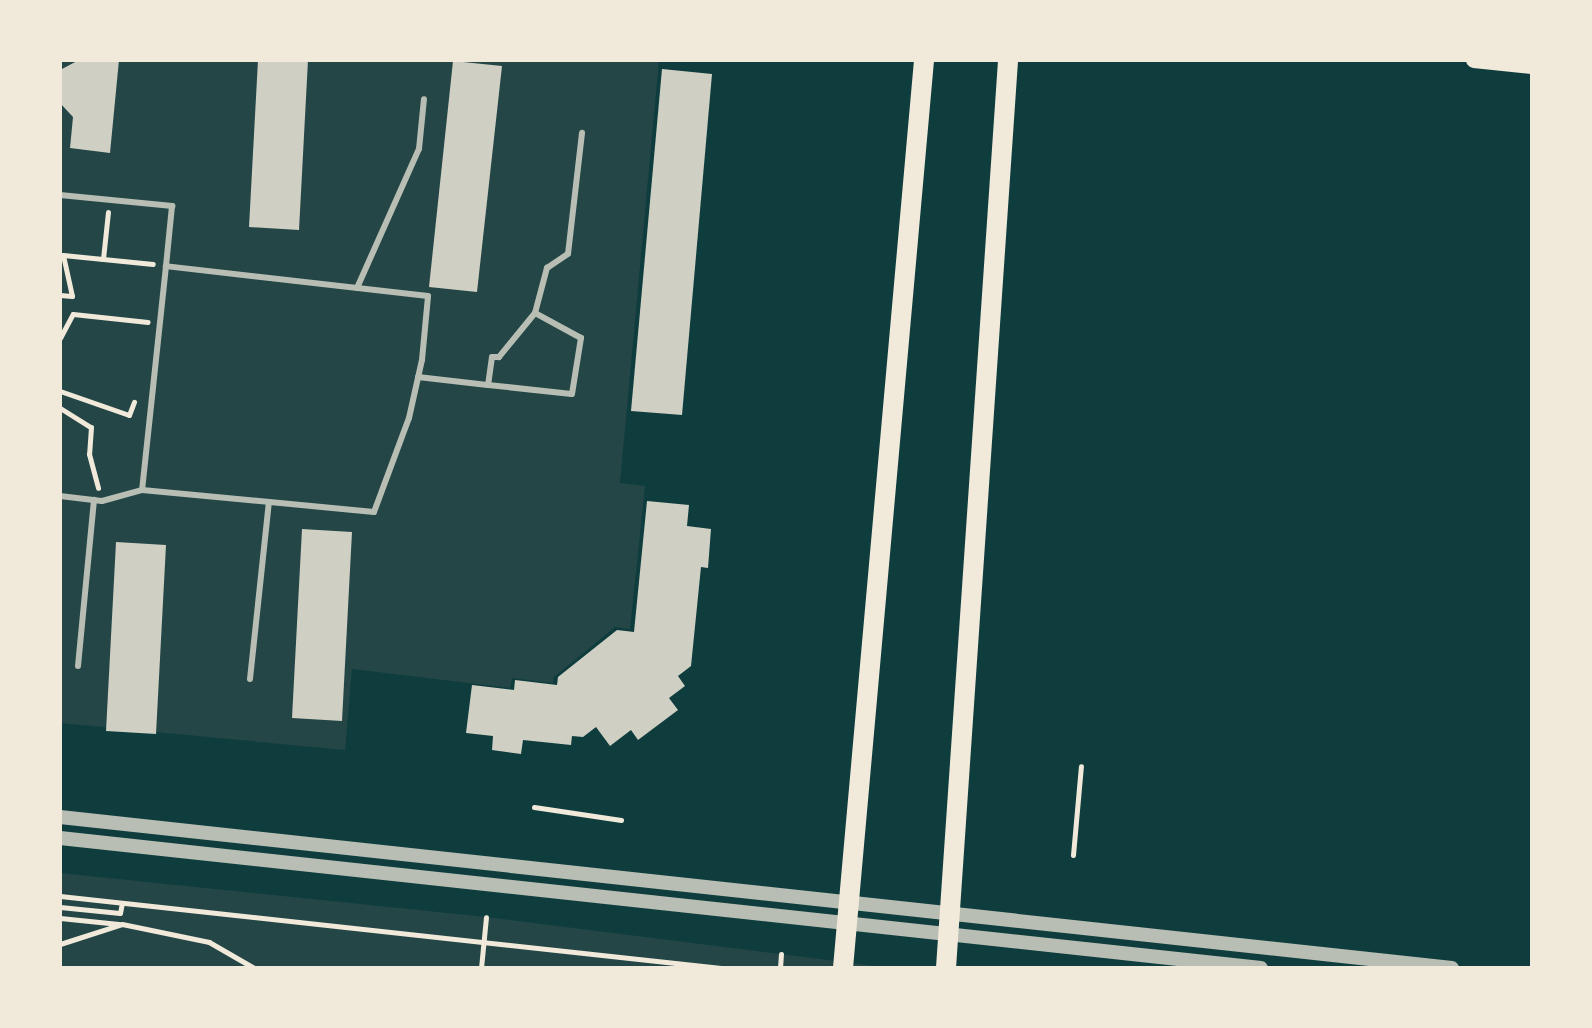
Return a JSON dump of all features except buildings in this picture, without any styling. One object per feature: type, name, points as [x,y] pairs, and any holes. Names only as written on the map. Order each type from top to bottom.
[{"type":"main road","points":[[843,968],[924,60]]},
{"type":"main road","points":[[946,968],[1008,60]]},
{"type":"main road","points":[[1474,60],[1532,66]]},
{"type":"street","points":[[60,817],[1452,968]]},
{"type":"street","points":[[60,838],[1261,968]]},
{"type":"lane","points":[[357,288],[419,149],[424,99]]},
{"type":"lane","points":[[488,385],[492,357],[499,357],[535,313],[547,268],[568,254],[582,133]]},
{"type":"lane","points":[[60,195],[172,206],[142,490]]},
{"type":"lane","points":[[60,496],[98,500],[142,490],[374,512],[409,418],[418,377],[428,296],[166,266]]},
{"type":"lane","points":[[418,377],[572,394],[581,338],[535,313]]},
{"type":"lane","points":[[78,666],[98,500]]},
{"type":"lane","points":[[250,679],[269,502]]},
{"type":"path","points":[[103,259],[109,200]]},
{"type":"path","points":[[60,295],[72,296],[63,255],[166,266]]},
{"type":"path","points":[[60,338],[73,314],[160,324]]},
{"type":"path","points":[[60,316],[67,325]]},
{"type":"path","points":[[60,391],[129,415],[139,388]]},
{"type":"path","points":[[60,408],[91,427],[89,454],[98,500]]},
{"type":"path","points":[[1073,855],[1081,766]]},
{"type":"path","points":[[534,807],[621,820]]},
{"type":"path","points":[[60,896],[721,968]]},
{"type":"path","points":[[60,907],[120,913],[122,903]]},
{"type":"path","points":[[481,968],[486,917]]},
{"type":"path","points":[[60,918],[122,924],[209,942],[254,968]]},
{"type":"path","points":[[60,944],[122,924]]},
{"type":"path","points":[[780,968],[781,954]]},
{"type":"shaded area","points":[[60,60],[659,60],[620,483],[645,486],[630,629],[615,627],[554,677],[553,683],[512,678],[510,688],[352,669],[345,750],[60,723]]},
{"type":"shaded area","points":[[60,873],[486,917],[892,968],[60,968]]}]
